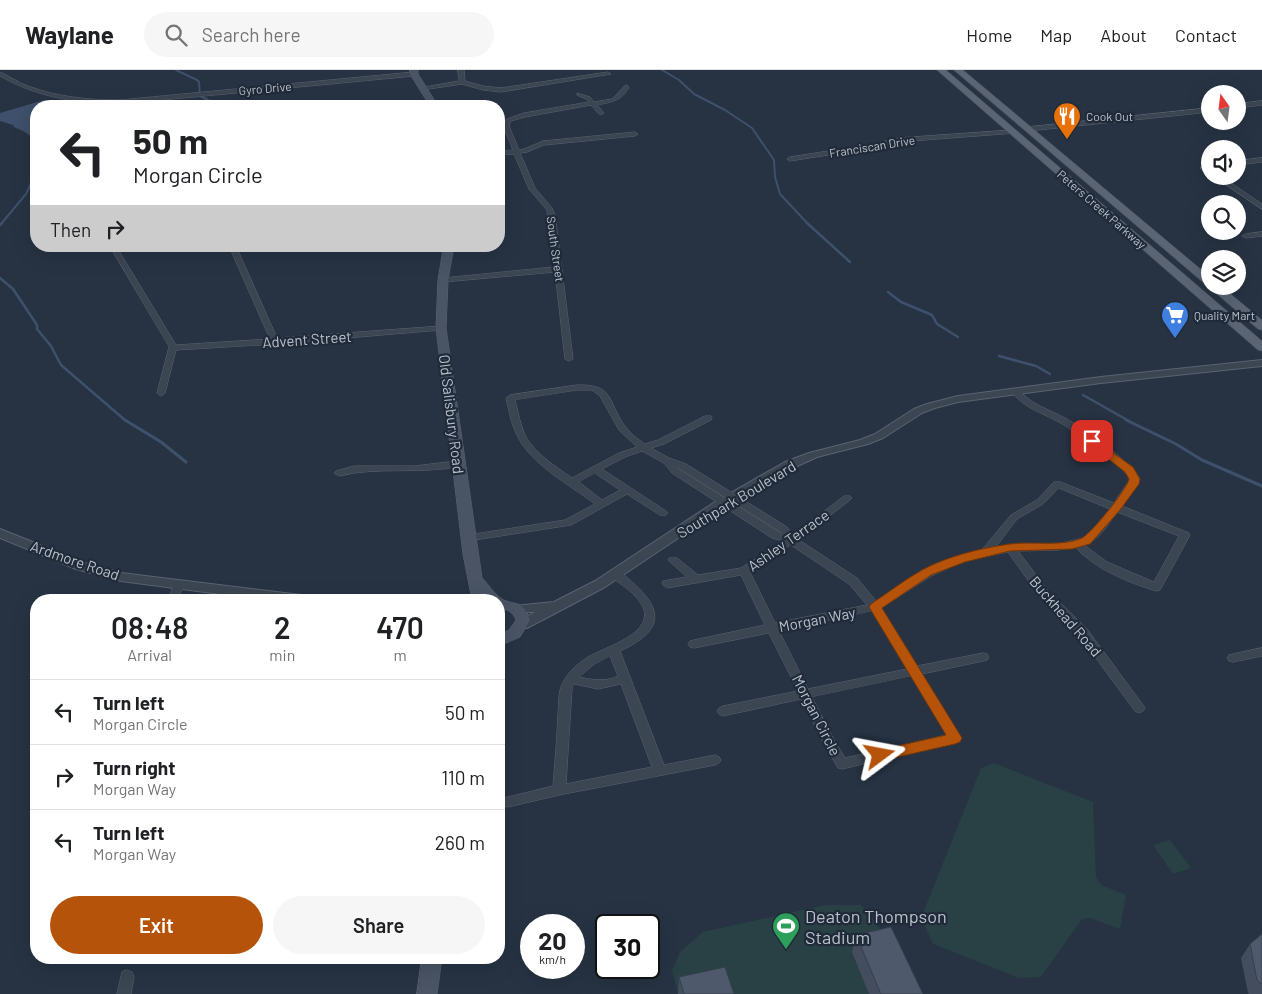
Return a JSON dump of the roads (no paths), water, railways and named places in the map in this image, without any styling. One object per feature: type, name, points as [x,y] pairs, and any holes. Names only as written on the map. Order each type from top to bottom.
[{"type":"main road","name":"Peters Creek Parkway","points":[[941,70],[1262,347]]},
{"type":"main road","name":"Peters Creek Parkway","points":[[958,70],[1201,275]]},
{"type":"main road","points":[[414,72],[430,100]]},
{"type":"main road","points":[[976,101],[984,103],[1017,129],[1028,129]]},
{"type":"main road","points":[[1014,132],[1025,135],[1066,167],[1084,176]]},
{"type":"main road","name":"Old Salisbury Road","points":[[448,252],[443,280],[442,328],[468,538],[478,594]]},
{"type":"main road","points":[[1225,295],[1262,326]]},
{"type":"main road","points":[[476,581],[488,594]]},
{"type":"main road","points":[[505,604],[512,605],[518,609],[521,614],[522,625],[513,635],[505,638]]},
{"type":"main road","points":[[426,994],[431,964]]},
{"type":"street","points":[[460,70],[462,82]]},
{"type":"street","name":"Gyro Drive","points":[[140,100],[414,72]]},
{"type":"street","name":"Gyro Drive","points":[[0,74],[31,89],[89,100]]},
{"type":"street","points":[[422,88],[462,82],[483,88],[501,90],[608,74]]},
{"type":"street","points":[[560,118],[554,110],[595,104],[618,98],[626,87]]},
{"type":"street","points":[[579,94],[595,104],[601,113]]},
{"type":"street","points":[[1246,105],[1262,103]]},
{"type":"street","name":"South Street","points":[[554,110],[508,120],[506,126],[532,189],[550,209],[552,215],[570,359]]},
{"type":"street","points":[[1028,129],[1201,111]]},
{"type":"street","name":"Franciscan Drive","points":[[790,159],[873,146],[898,140],[1014,132]]},
{"type":"street","points":[[505,153],[529,150],[544,143],[635,134]]},
{"type":"street","points":[[1246,162],[1262,160]]},
{"type":"street","points":[[1229,185],[1262,208]]},
{"type":"street","points":[[1246,236],[1262,234]]},
{"type":"street","points":[[115,252],[173,347],[161,392]]},
{"type":"street","points":[[235,252],[275,342]]},
{"type":"street","points":[[443,280],[559,269]]},
{"type":"street","name":"Advent Street","points":[[173,347],[275,342],[442,328]]},
{"type":"street","name":"Southpark Boulevard","points":[[522,625],[615,574],[728,500],[789,466],[814,455],[880,436],[918,411],[931,406],[958,399],[1262,358]]},
{"type":"street","name":"Southpark Boulevard","points":[[1190,369],[1203,371],[1262,363]]},
{"type":"street","name":"Morgan Circle","points":[[572,482],[542,461],[527,444],[521,435],[510,398],[581,387],[595,389],[604,396],[624,430],[633,440],[668,463],[675,471],[728,500],[762,522],[776,536],[791,540],[853,581],[875,607],[955,738],[842,764],[829,743],[744,571]]},
{"type":"street","name":"Morgan Way","points":[[694,644],[875,607],[944,564],[1010,548],[1058,547],[1078,544],[1092,536],[1116,507],[1135,479],[1129,470],[1066,422],[1026,403],[1016,392]]},
{"type":"street","points":[[602,504],[572,482],[622,455],[646,448],[708,418]]},
{"type":"street","points":[[339,473],[354,469],[414,469],[458,464]]},
{"type":"street","points":[[595,469],[663,513]]},
{"type":"street","points":[[984,554],[1009,522],[1040,502],[1057,484],[1185,535],[1156,587],[1086,555],[1078,544]]},
{"type":"street","points":[[468,538],[567,522],[627,490]]},
{"type":"street","name":"Ashley Terrace","points":[[667,584],[744,571],[791,540],[847,498]]},
{"type":"street","name":"Ardmore Road","points":[[0,533],[81,566],[121,577],[249,594]]},
{"type":"street","name":"Buckhead Road","points":[[1010,548],[1044,594],[1083,632],[1139,708]]},
{"type":"street","points":[[674,560],[696,579]]},
{"type":"street","points":[[559,790],[566,688],[590,660],[614,650],[641,633],[647,626],[650,618],[650,610],[643,597],[615,574]]},
{"type":"street","points":[[175,594],[179,586]]},
{"type":"street","name":"Southpark Boulevard","points":[[518,609],[556,606]]},
{"type":"street","points":[[614,650],[660,771]]},
{"type":"street","points":[[1232,658],[1262,652]]},
{"type":"street","points":[[723,710],[983,657]]},
{"type":"street","points":[[572,679],[600,685],[615,683],[625,678]]},
{"type":"street","points":[[508,802],[559,790],[715,760]]},
{"type":"street","points":[[124,994],[127,978]]},
{"type":"water","points":[[30,104],[30,136],[13,125],[0,121],[0,113]]},
{"type":"waterway","points":[[176,70],[197,80],[199,82],[200,96],[208,100]]},
{"type":"waterway","points":[[662,70],[679,80],[694,94],[725,110],[752,128],[774,160],[775,177],[780,194],[807,223]]},
{"type":"waterway","points":[[1,224],[26,194],[30,185]]},
{"type":"waterway","points":[[807,223],[850,262]]},
{"type":"waterway","points":[[0,278],[13,289],[37,325],[37,329],[51,346],[61,365],[126,421]]},
{"type":"waterway","points":[[888,292],[901,302],[932,315],[937,324],[958,337]]},
{"type":"waterway","points":[[999,356],[1036,366],[1050,374]]},
{"type":"waterway","points":[[1083,395],[1129,421]]},
{"type":"waterway","points":[[125,420],[161,442],[186,462]]},
{"type":"waterway","points":[[1126,420],[1176,444],[1202,460],[1262,486]]},
{"type":"place","name":"Cook Out","points":[[1067,140]]},
{"type":"place","name":"Quality Mart","points":[[1175,339]]},
{"type":"place","name":"Deaton Thompson Stadium","points":[[786,950]]}]
